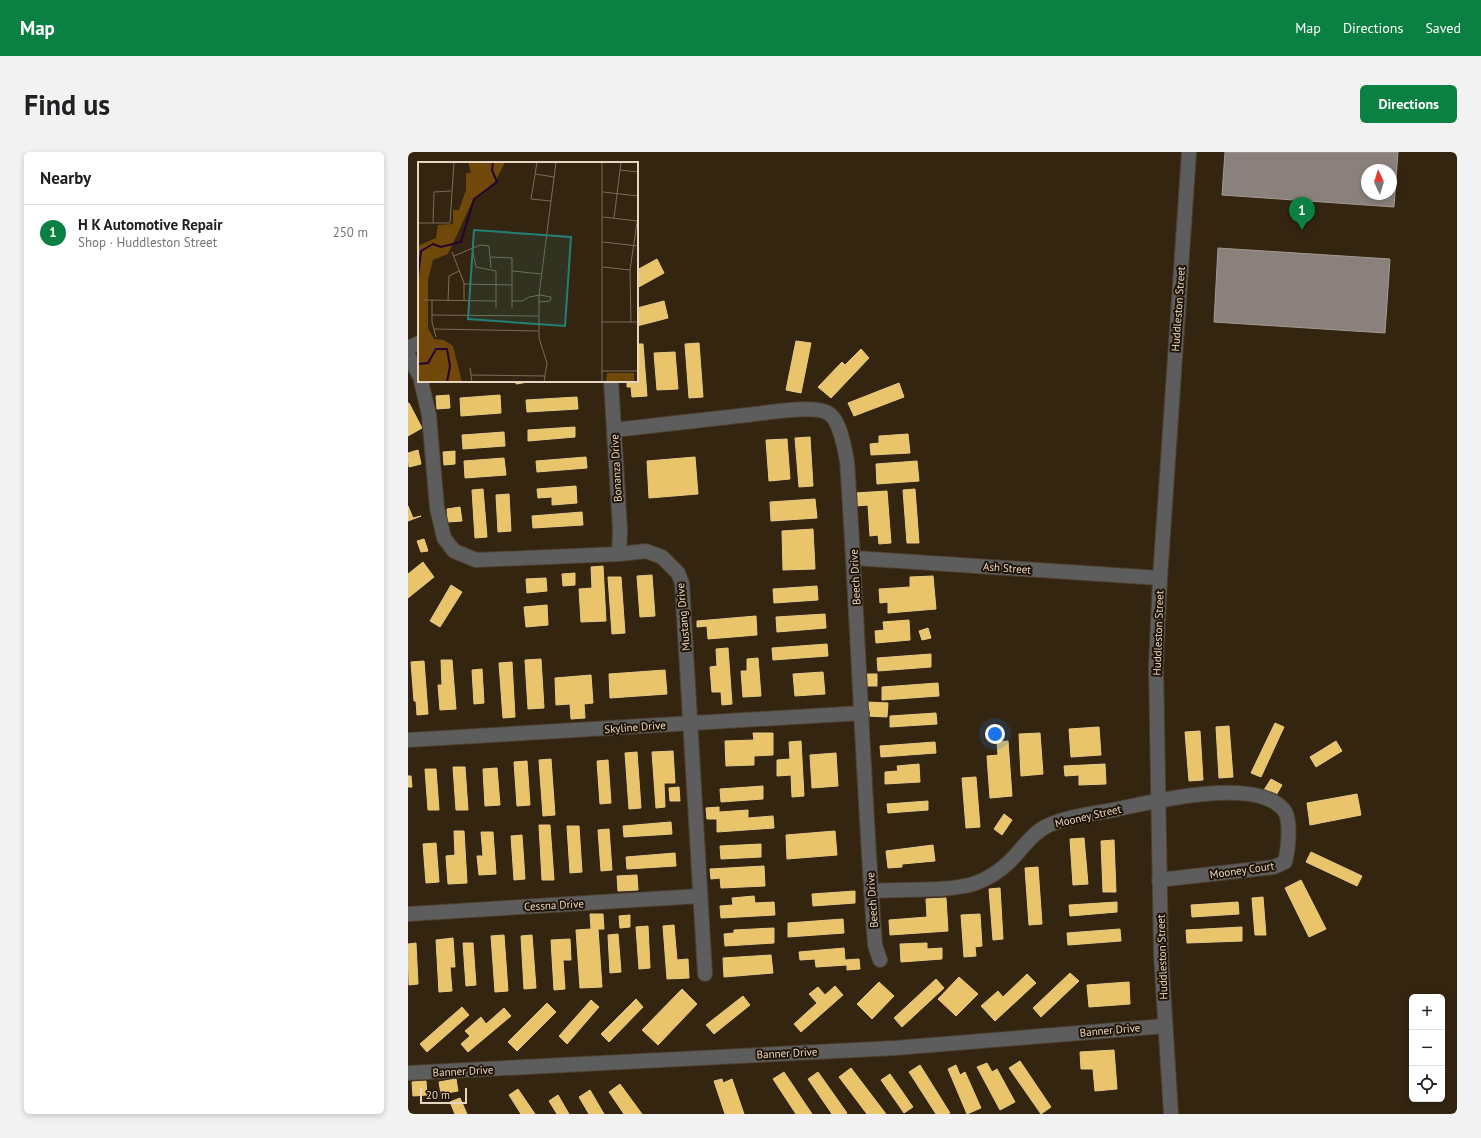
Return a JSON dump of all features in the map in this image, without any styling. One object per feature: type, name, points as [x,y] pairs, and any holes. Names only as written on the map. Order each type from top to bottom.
[{"type":"street","name":"Huddleston Street","points":[[1171,1114],[1165,1026],[1159,880],[1156,666],[1160,578],[1189,152]]},
{"type":"street","points":[[408,348],[418,343]]},
{"type":"street","points":[[408,355],[418,373]]},
{"type":"street","name":"Mustang Drive","points":[[421,382],[429,415],[437,508],[444,538],[454,551],[476,560],[619,554],[646,551],[662,557],[678,573],[682,583],[705,974]]},
{"type":"street","name":"Bonanza Drive","points":[[611,382],[620,530],[619,554]]},
{"type":"street","name":"Beech Drive","points":[[614,430],[783,410],[819,410],[828,412],[834,419],[842,436],[847,461],[854,558],[866,826],[875,945],[880,960]]},
{"type":"street","name":"Ash Street","points":[[854,558],[1160,578]]},
{"type":"street","name":"Skyline Drive","points":[[408,740],[690,724],[862,712]]},
{"type":"street","name":"Mooney Court","points":[[1158,800],[1172,797],[1214,793],[1256,795],[1273,800],[1284,810],[1288,824],[1288,848],[1285,862],[1274,867],[1159,880]]},
{"type":"street","name":"Mooney Street","points":[[871,891],[956,887],[975,883],[990,877],[1010,862],[1030,839],[1048,826],[1069,818],[1158,800]]},
{"type":"street","name":"Cessna Drive","points":[[408,914],[700,896]]},
{"type":"street","name":"Banner Drive","points":[[408,1074],[895,1048],[1165,1026]]},
{"type":"building: Homes","points":[[657,259],[664,273],[638,287],[638,269]]},
{"type":"building: Homes","points":[[664,301],[668,318],[638,326],[638,308]]},
{"type":"building: Homes","points":[[796,341],[811,343],[801,393],[786,390]]},
{"type":"building: Homes","points":[[699,343],[703,397],[689,398],[685,344]]},
{"type":"building: Homes","points":[[638,344],[643,344],[647,396],[632,397],[631,387],[627,387],[627,382],[638,382]]},
{"type":"building: Homes","points":[[861,349],[869,358],[831,398],[818,387],[842,362],[845,365]]},
{"type":"building: Homes","points":[[675,352],[678,389],[657,390],[654,353]]},
{"type":"building: Homes","points":[[516,382],[528,382],[516,384]]},
{"type":"building: Homes","points":[[899,383],[904,397],[854,416],[848,403]]},
{"type":"building: Homes","points":[[449,395],[450,408],[437,409],[436,396]]},
{"type":"building: Homes","points":[[500,395],[501,413],[461,416],[460,398]]},
{"type":"building: Homes","points":[[577,397],[578,409],[527,412],[526,400]]},
{"type":"building: Homes","points":[[408,403],[422,428],[408,436]]},
{"type":"building: Homes","points":[[575,427],[575,437],[528,441],[528,430]]},
{"type":"building: Homes","points":[[504,432],[505,446],[463,449],[462,435]]},
{"type":"building: Homes","points":[[908,434],[910,453],[871,455],[870,444],[879,443],[879,436]]},
{"type":"building: Homes","points":[[810,437],[813,486],[799,487],[795,438]]},
{"type":"building: Homes","points":[[787,439],[790,479],[769,481],[766,440]]},
{"type":"building: Homes","points":[[418,450],[421,464],[409,467],[408,453]]},
{"type":"building: Homes","points":[[455,451],[455,464],[444,465],[443,452]]},
{"type":"building: Homes","points":[[586,457],[587,468],[537,472],[536,461]]},
{"type":"building: Homes","points":[[695,457],[698,494],[649,498],[647,461]]},
{"type":"building: Homes","points":[[504,458],[506,475],[465,478],[464,461]]},
{"type":"building: Homes","points":[[917,461],[919,481],[877,484],[876,464]]},
{"type":"building: Homes","points":[[576,486],[577,503],[552,505],[552,497],[538,498],[537,489]]},
{"type":"building: Homes","points":[[483,489],[487,537],[475,538],[472,490]]},
{"type":"building: Homes","points":[[915,489],[919,543],[907,543],[903,490]]},
{"type":"building: Homes","points":[[887,491],[891,543],[879,544],[878,535],[870,536],[868,505],[856,506],[855,493]]},
{"type":"building: Homes","points":[[509,494],[511,531],[498,532],[496,495]]},
{"type":"building: Homes","points":[[815,499],[817,518],[771,521],[770,502]]},
{"type":"building: Homes","points":[[408,506],[413,518],[421,516],[408,521]]},
{"type":"building: Homes","points":[[460,507],[462,521],[448,522],[447,509]]},
{"type":"building: Homes","points":[[582,512],[583,525],[533,528],[532,516]]},
{"type":"building: Homes","points":[[813,529],[815,569],[783,570],[782,531]]},
{"type":"building: Homes","points":[[424,539],[428,551],[421,552],[417,541]]},
{"type":"building: Homes","points":[[423,562],[434,577],[408,598],[408,574]]},
{"type":"building: Homes","points":[[603,566],[606,621],[581,622],[579,589],[592,588],[591,567]]},
{"type":"building: Homes","points":[[575,573],[575,585],[563,586],[562,574]]},
{"type":"building: Homes","points":[[652,575],[655,616],[640,617],[637,576]]},
{"type":"building: Homes","points":[[933,576],[936,609],[888,613],[888,602],[880,603],[879,589],[910,587],[910,577]]},
{"type":"building: Homes","points":[[608,577],[621,577],[625,633],[612,634]]},
{"type":"building: Homes","points":[[546,578],[547,591],[527,593],[526,579]]},
{"type":"building: Homes","points":[[451,585],[462,592],[440,627],[430,621]]},
{"type":"building: Homes","points":[[817,586],[818,600],[774,603],[773,589]]},
{"type":"building: Homes","points":[[547,605],[548,625],[526,627],[524,607]]},
{"type":"building: Homes","points":[[825,614],[826,628],[777,632],[776,617]]},
{"type":"building: Homes","points":[[756,616],[757,635],[708,639],[707,626],[697,627],[697,621]]},
{"type":"building: Homes","points":[[909,620],[910,640],[876,643],[875,631],[884,630],[883,622]]},
{"type":"building: Homes","points":[[928,628],[931,638],[922,640],[919,631]]},
{"type":"building: Homes","points":[[827,644],[828,656],[773,660],[772,648]]},
{"type":"building: Homes","points":[[728,648],[732,704],[722,705],[721,692],[712,692],[710,667],[717,666],[716,649]]},
{"type":"building: Homes","points":[[931,654],[931,667],[878,671],[877,658]]},
{"type":"building: Homes","points":[[758,658],[761,696],[743,697],[741,671],[747,671],[747,659]]},
{"type":"building: Homes","points":[[541,659],[544,708],[528,709],[525,660]]},
{"type":"building: Homes","points":[[441,660],[452,660],[456,709],[440,710],[438,685],[442,685]]},
{"type":"building: Homes","points":[[424,661],[428,714],[417,715],[416,701],[414,701],[411,662]]},
{"type":"building: Homes","points":[[512,662],[515,717],[503,718],[499,663]]},
{"type":"building: Homes","points":[[482,669],[484,703],[474,704],[472,670]]},
{"type":"building: Homes","points":[[665,670],[667,694],[610,698],[609,674]]},
{"type":"building: Homes","points":[[823,672],[825,694],[795,696],[793,674]]},
{"type":"building: Homes","points":[[866,674],[877,674],[877,686],[866,686]]},
{"type":"building: Homes","points":[[591,675],[593,703],[584,704],[585,718],[571,719],[570,704],[556,705],[555,678]]},
{"type":"building: Homes","points":[[938,683],[939,696],[882,700],[882,687]]},
{"type":"building: Homes","points":[[867,702],[888,703],[887,717],[867,716]]},
{"type":"building: Homes","points":[[936,713],[937,724],[890,727],[890,716]]},
{"type":"building: Homes","points":[[1275,723],[1284,727],[1261,777],[1251,773]]},
{"type":"building: Homes","points":[[1229,726],[1233,777],[1219,778],[1216,727]]},
{"type":"building: Homes","points":[[1099,727],[1101,755],[1071,757],[1069,729]]},
{"type":"building: Homes","points":[[1200,731],[1203,780],[1189,781],[1185,732]]},
{"type":"building: Homes","points":[[753,733],[773,733],[773,755],[754,756],[754,765],[726,766],[725,741],[754,740]]},
{"type":"building: Homes","points":[[1040,733],[1043,774],[1021,776],[1019,734]]},
{"type":"building: Homes","points":[[801,741],[804,796],[792,797],[791,775],[777,776],[777,760],[790,759],[789,742]]},
{"type":"building: Homes","points":[[1008,741],[1012,796],[990,798],[987,756],[998,755],[997,742]]},
{"type":"building: Homes","points":[[1336,741],[1342,751],[1316,767],[1310,757]]},
{"type":"building: Homes","points":[[935,742],[936,753],[881,757],[880,746]]},
{"type":"building: Homes","points":[[673,751],[675,783],[664,783],[665,807],[656,808],[652,752]]},
{"type":"building: Homes","points":[[637,752],[641,808],[629,809],[625,753]]},
{"type":"building: Homes","points":[[836,753],[838,786],[812,788],[810,755]]},
{"type":"building: Homes","points":[[551,759],[555,815],[543,816],[539,760]]},
{"type":"building: Homes","points":[[608,760],[611,803],[600,804],[597,761]]},
{"type":"building: Homes","points":[[527,761],[530,805],[517,806],[514,762]]},
{"type":"building: Homes","points":[[919,764],[920,782],[885,784],[885,772],[898,771],[897,766]]},
{"type":"building: Homes","points":[[1105,764],[1106,784],[1079,785],[1079,775],[1065,776],[1064,766]]},
{"type":"building: Homes","points":[[453,767],[465,767],[468,810],[456,810]]},
{"type":"building: Homes","points":[[497,768],[500,805],[485,806],[483,769]]},
{"type":"building: Homes","points":[[425,769],[436,769],[439,810],[428,810]]},
{"type":"building: Homes","points":[[408,776],[411,776],[412,787],[408,787]]},
{"type":"building: Homes","points":[[976,777],[980,827],[966,828],[962,778]]},
{"type":"building: Homes","points":[[1271,779],[1282,785],[1275,797],[1264,790]]},
{"type":"building: Homes","points":[[763,786],[763,799],[721,802],[720,789]]},
{"type":"building: Homes","points":[[679,787],[680,801],[670,801],[669,788]]},
{"type":"building: Homes","points":[[1357,794],[1361,815],[1310,825],[1307,803]]},
{"type":"building: Homes","points":[[928,801],[928,810],[888,813],[887,804]]},
{"type":"building: Homes","points":[[719,807],[719,812],[748,810],[748,818],[773,816],[774,828],[717,832],[717,819],[707,819],[706,808]]},
{"type":"building: Homes","points":[[1004,814],[1012,820],[1002,835],[994,829]]},
{"type":"building: Homes","points":[[671,822],[672,834],[624,837],[623,826]]},
{"type":"building: Homes","points":[[539,825],[550,825],[554,880],[542,880]]},
{"type":"building: Homes","points":[[567,826],[579,826],[582,872],[570,873]]},
{"type":"building: Homes","points":[[609,829],[612,870],[601,871],[598,830]]},
{"type":"building: Homes","points":[[454,831],[464,831],[467,883],[448,884],[446,856],[455,855]]},
{"type":"building: Homes","points":[[835,831],[837,855],[787,859],[786,835]]},
{"type":"building: Homes","points":[[481,832],[493,832],[496,874],[479,875],[477,856],[483,856]]},
{"type":"building: Homes","points":[[522,835],[525,879],[514,880],[511,836]]},
{"type":"building: Homes","points":[[1084,838],[1088,884],[1073,885],[1070,839]]},
{"type":"building: Homes","points":[[1114,840],[1116,892],[1103,892],[1101,841]]},
{"type":"building: Homes","points":[[436,843],[439,882],[426,883],[423,844]]},
{"type":"building: Homes","points":[[761,844],[761,857],[721,859],[720,846]]},
{"type":"building: Homes","points":[[933,845],[935,861],[902,864],[902,867],[888,868],[886,851]]},
{"type":"building: Homes","points":[[1311,852],[1362,876],[1357,886],[1306,862]]},
{"type":"building: Homes","points":[[675,853],[676,866],[627,869],[626,857]]},
{"type":"building: Homes","points":[[764,866],[765,886],[721,888],[720,878],[711,879],[710,869]]},
{"type":"building: Homes","points":[[1038,867],[1042,924],[1029,925],[1025,868]]},
{"type":"building: Homes","points":[[637,875],[638,890],[618,891],[617,876]]},
{"type":"building: Homes","points":[[1301,880],[1326,929],[1309,937],[1285,888]]},
{"type":"building: Homes","points":[[1000,888],[1003,939],[993,940],[989,889]]},
{"type":"building: Homes","points":[[855,891],[855,903],[813,906],[812,894]]},
{"type":"building: Homes","points":[[754,896],[755,903],[774,902],[775,915],[721,918],[720,906],[733,905],[732,898]]},
{"type":"building: Homes","points":[[1263,897],[1266,935],[1255,935],[1252,898]]},
{"type":"building: Homes","points":[[946,898],[948,931],[890,935],[889,920],[927,917],[926,899]]},
{"type":"building: Homes","points":[[1117,902],[1117,912],[1070,916],[1069,905]]},
{"type":"building: Homes","points":[[1238,902],[1239,914],[1192,917],[1191,905]]},
{"type":"building: Homes","points":[[590,914],[603,914],[604,929],[598,929],[602,987],[580,988],[576,930],[591,929]]},
{"type":"building: Homes","points":[[980,914],[982,946],[975,947],[976,956],[964,957],[961,915]]},
{"type":"building: Homes","points":[[630,915],[630,927],[620,928],[619,916]]},
{"type":"building: Homes","points":[[843,919],[844,933],[788,937],[788,923]]},
{"type":"building: Homes","points":[[674,925],[677,960],[688,959],[689,978],[667,979],[663,926]]},
{"type":"building: Homes","points":[[648,926],[650,968],[639,969],[636,927]]},
{"type":"building: Homes","points":[[1242,927],[1242,941],[1187,943],[1186,930]]},
{"type":"building: Homes","points":[[774,928],[774,943],[725,946],[724,934],[734,933],[734,930]]},
{"type":"building: Homes","points":[[1120,929],[1121,941],[1068,945],[1067,933]]},
{"type":"building: Homes","points":[[618,934],[621,972],[610,973],[608,935]]},
{"type":"building: Homes","points":[[504,935],[508,991],[495,992],[491,936]]},
{"type":"building: Homes","points":[[532,935],[536,988],[524,989],[521,936]]},
{"type":"building: Homes","points":[[453,938],[455,967],[450,967],[452,991],[439,992],[436,940]]},
{"type":"building: Homes","points":[[570,939],[571,960],[563,960],[565,989],[554,990],[551,940]]},
{"type":"building: Homes","points":[[416,943],[418,984],[409,985],[408,944]]},
{"type":"building: Homes","points":[[463,943],[473,943],[476,985],[466,986]]},
{"type":"building: Homes","points":[[927,943],[927,949],[942,948],[942,959],[901,962],[900,944]]},
{"type":"building: Homes","points":[[844,948],[845,960],[859,959],[860,969],[847,970],[847,965],[816,967],[815,959],[800,960],[799,952]]},
{"type":"building: Homes","points":[[771,955],[773,973],[724,977],[723,958]]},
{"type":"building: Homes","points":[[1070,973],[1079,981],[1041,1017],[1033,1008]]},
{"type":"building: Homes","points":[[1027,974],[1036,983],[995,1021],[981,1006],[998,991],[1003,997]]},
{"type":"building: Homes","points":[[959,977],[978,994],[956,1016],[938,999]]},
{"type":"building: Homes","points":[[936,979],[944,988],[902,1027],[894,1018]]},
{"type":"building: Homes","points":[[879,982],[894,996],[872,1019],[857,1004]]},
{"type":"building: Homes","points":[[1129,982],[1130,1004],[1089,1007],[1087,985]]},
{"type":"building: Homes","points":[[835,986],[843,995],[801,1032],[794,1024],[817,1003],[809,994],[818,987],[825,995]]},
{"type":"building: Homes","points":[[682,989],[697,1004],[658,1045],[642,1030]]},
{"type":"building: Homes","points":[[743,996],[750,1005],[714,1034],[706,1025]]},
{"type":"building: Homes","points":[[636,999],[643,1007],[609,1042],[601,1034]]},
{"type":"building: Homes","points":[[591,1000],[599,1007],[567,1044],[559,1036]]},
{"type":"building: Homes","points":[[547,1003],[556,1012],[517,1051],[508,1042]]},
{"type":"building: Homes","points":[[462,1007],[469,1015],[427,1052],[420,1044]]},
{"type":"building: Homes","points":[[504,1008],[511,1016],[468,1052],[461,1044],[470,1036],[465,1031],[481,1017],[486,1024]]},
{"type":"building: Homes","points":[[1114,1050],[1117,1089],[1095,1091],[1093,1069],[1081,1069],[1080,1052]]},
{"type":"building: Homes","points":[[1020,1061],[1051,1107],[1041,1114],[1009,1068]]},
{"type":"building: Homes","points":[[987,1063],[992,1072],[997,1069],[1015,1102],[1000,1110],[977,1067]]},
{"type":"building: Homes","points":[[920,1065],[950,1113],[936,1114],[909,1072]]},
{"type":"building: Homes","points":[[956,1065],[960,1075],[965,1072],[981,1108],[967,1114],[948,1069]]},
{"type":"building: Homes","points":[[851,1068],[886,1114],[867,1114],[839,1077]]},
{"type":"building: Homes","points":[[784,1072],[812,1114],[796,1114],[773,1079]]},
{"type":"building: Homes","points":[[818,1072],[847,1113],[832,1114],[808,1079]]},
{"type":"building: Homes","points":[[890,1074],[913,1107],[904,1113],[881,1080]]},
{"type":"building: Homes","points":[[456,1079],[458,1091],[441,1094],[439,1082]]},
{"type":"building: Homes","points":[[722,1079],[723,1083],[732,1079],[744,1114],[725,1114],[714,1081]]},
{"type":"building: Homes","points":[[426,1081],[427,1095],[413,1096],[412,1082]]},
{"type":"building: Homes","points":[[620,1084],[642,1114],[624,1114],[609,1092]]},
{"type":"building: Homes","points":[[518,1089],[535,1114],[521,1114],[509,1095]]},
{"type":"building: Homes","points":[[590,1090],[604,1114],[589,1114],[579,1097]]},
{"type":"building: Homes","points":[[558,1095],[569,1114],[557,1114],[549,1101]]},
{"type":"building: Homes","points":[[460,1098],[467,1114],[455,1114],[450,1102]]},
{"type":"building: Industry","points":[[1225,152],[1398,152],[1397,166],[1397,164],[1361,164],[1361,200],[1395,200],[1394,207],[1222,195]]},
{"type":"building: Industry","points":[[1218,248],[1390,259],[1385,333],[1214,322]]},
{"type":"place","name":"H K Automotive Repair","points":[[1302,230]]}]
